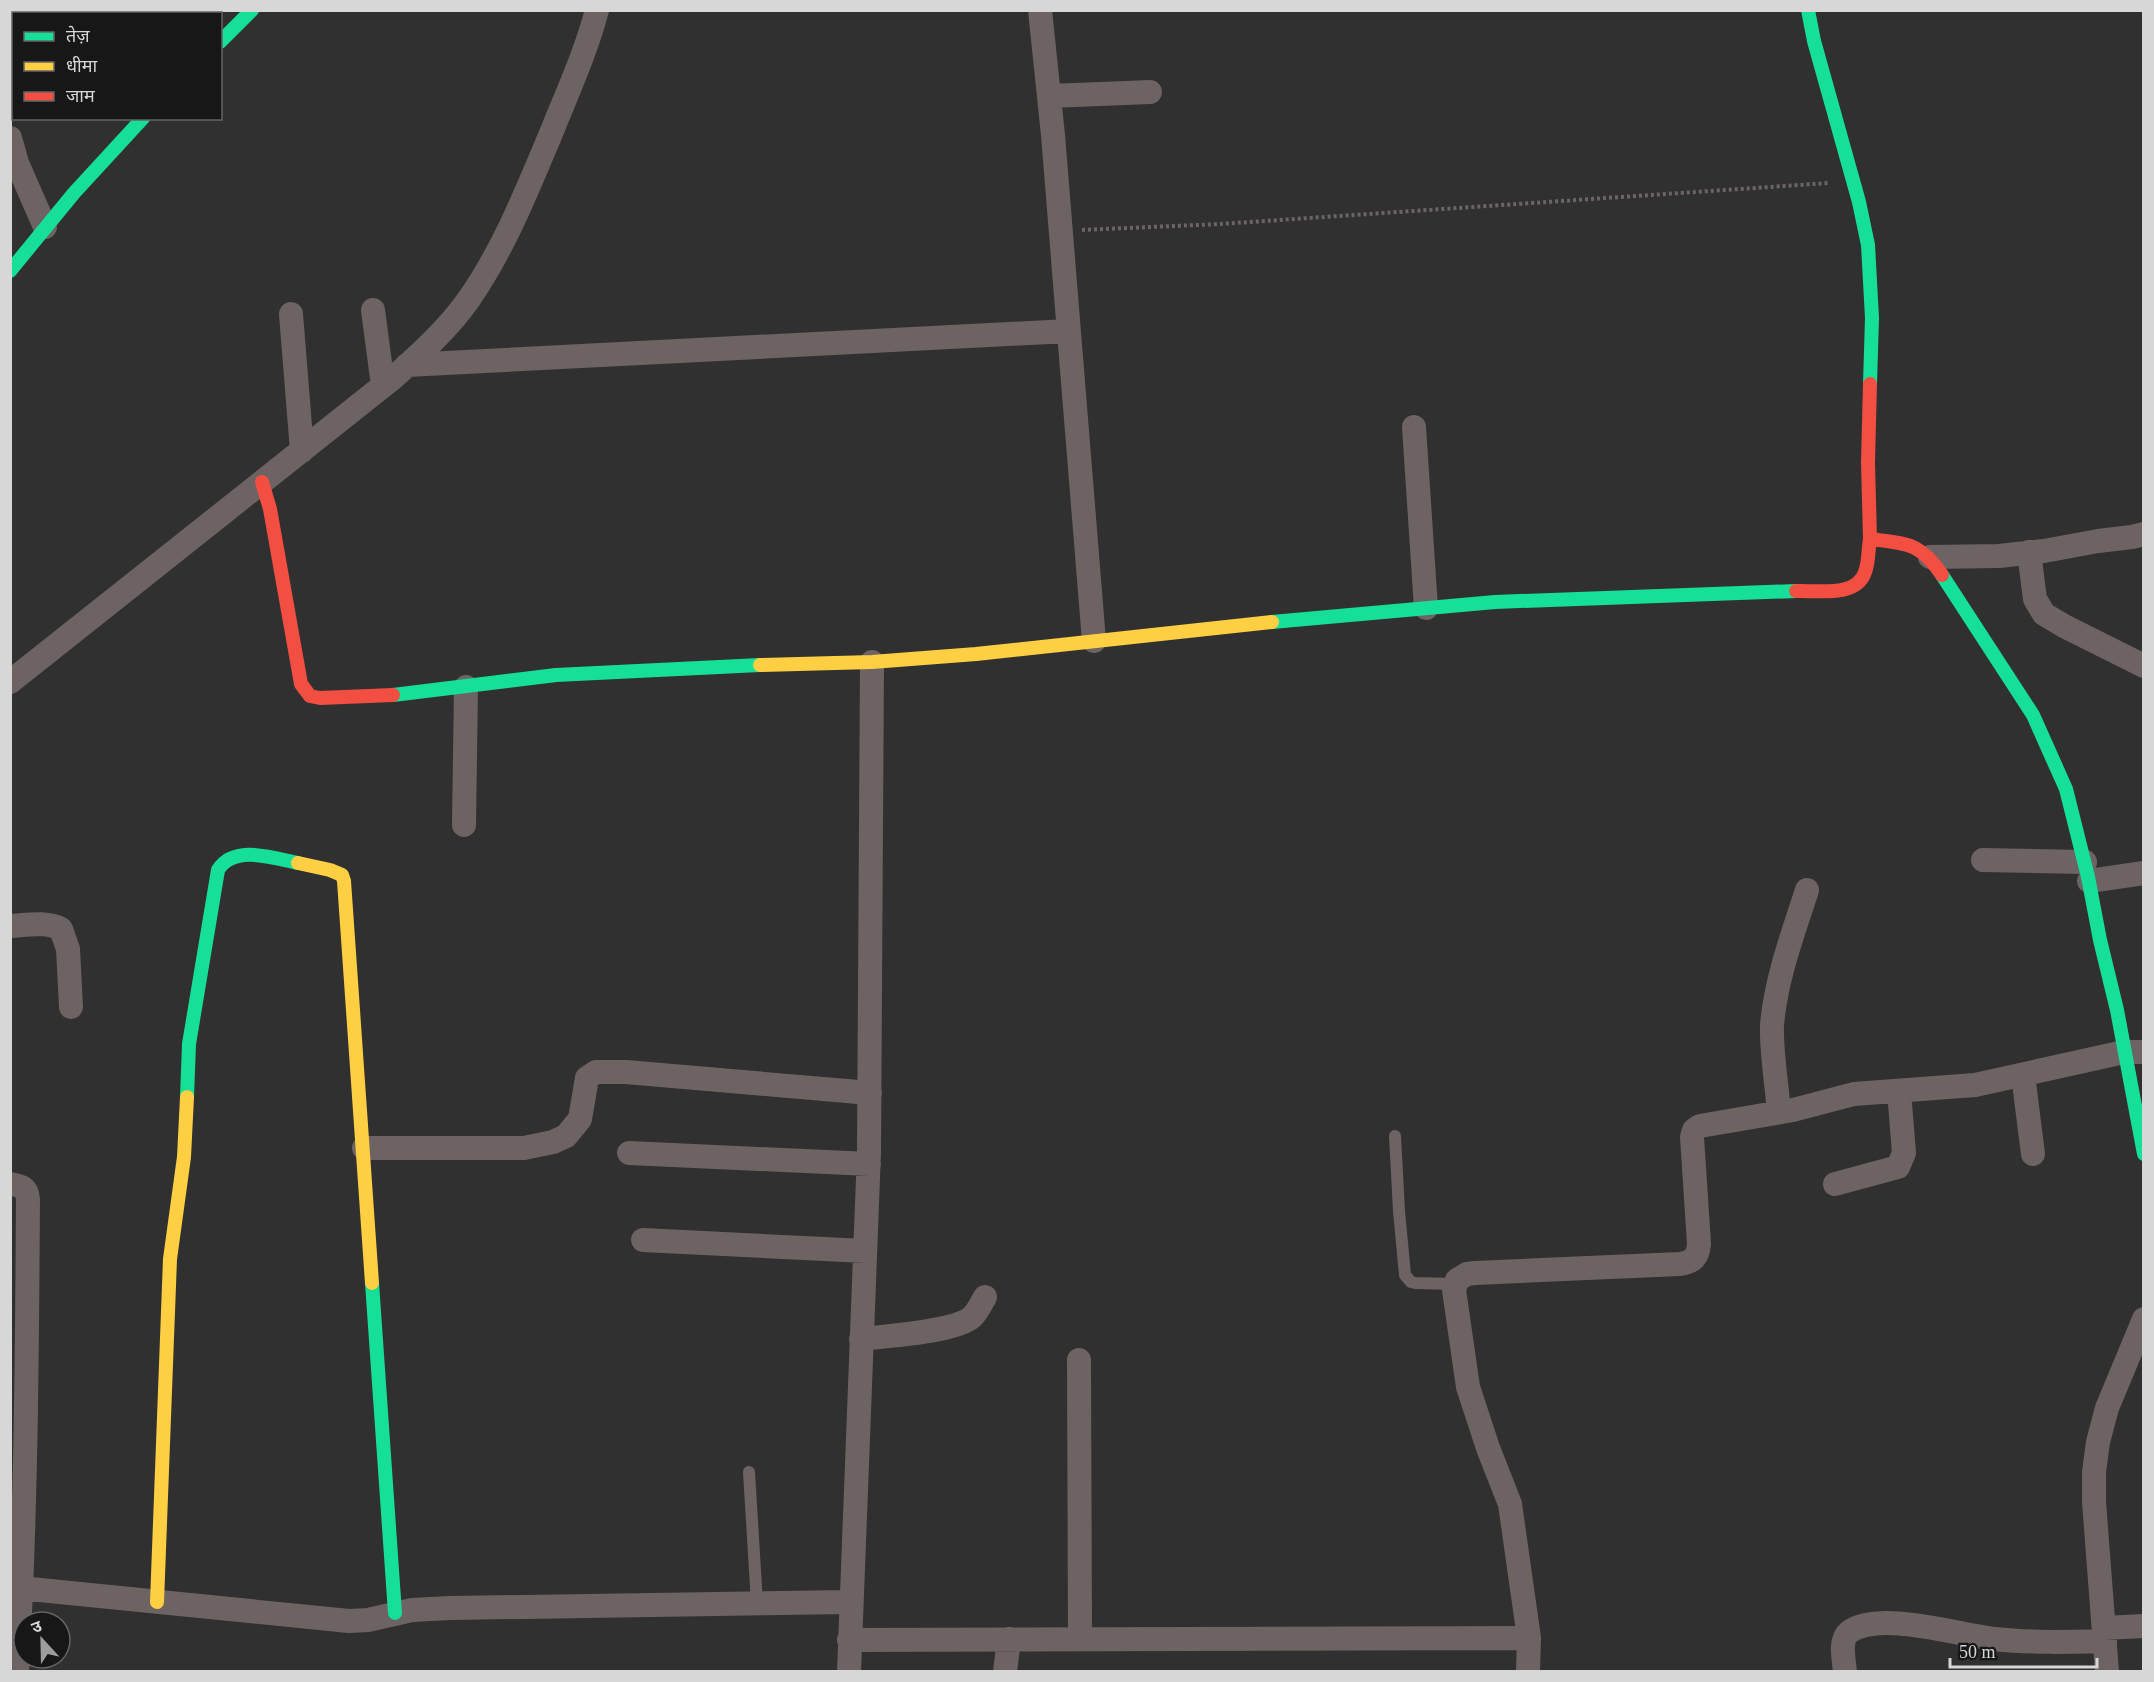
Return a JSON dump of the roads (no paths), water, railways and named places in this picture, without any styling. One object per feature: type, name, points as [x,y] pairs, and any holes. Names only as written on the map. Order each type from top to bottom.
[{"type":"street","points":[[222,40],[252,10]]},
{"type":"street","points":[[10,682],[383,386],[424,350],[454,317],[468,300],[490,264],[522,202],[589,40],[597,10]]},
{"type":"street","points":[[1040,10],[1050,96],[1094,641]]},
{"type":"street","points":[[262,482],[270,509],[301,684],[310,696],[333,698],[409,694],[556,675],[739,665],[872,662],[976,654],[1426,608],[1602,597],[1842,590],[1855,587],[1864,574],[1870,539],[1868,463],[1871,308],[1868,245],[1853,181],[1814,41],[1808,10]]},
{"type":"street","points":[[1050,96],[1150,93]]},
{"type":"street","points":[[10,271],[112,148],[141,120]]},
{"type":"street","points":[[10,138],[17,163],[45,227]]},
{"type":"street","points":[[373,310],[383,386]]},
{"type":"street","points":[[291,314],[302,451]]},
{"type":"street","points":[[407,365],[1068,331]]},
{"type":"street","points":[[1414,427],[1426,608]]},
{"type":"street","points":[[1930,557],[1999,556],[2144,534]]},
{"type":"street","points":[[1870,539],[1909,545],[1921,549],[1930,557],[2033,716],[2066,789],[2117,1010],[2134,1052],[2144,1154]]},
{"type":"street","points":[[2029,552],[2035,599],[2044,614],[2144,666]]},
{"type":"street","points":[[849,1671],[869,1164],[872,662]]},
{"type":"street","points":[[464,825],[466,687]]},
{"type":"street","points":[[157,1602],[170,1259],[184,1157],[189,1044],[216,874],[220,865],[227,860],[245,855],[330,870],[342,875],[346,892],[395,1613]]},
{"type":"street","points":[[1983,860],[2087,872],[2144,873]]},
{"type":"street","points":[[1779,1112],[1772,1027],[1782,968],[1807,890]]},
{"type":"street","points":[[10,926],[43,925],[61,929],[68,949],[70,1007]]},
{"type":"street","points":[[1528,1671],[1529,1638],[1510,1504],[1468,1387],[1455,1284],[1462,1276],[1475,1273],[1688,1263],[1698,1253],[1699,1244],[1692,1137],[1694,1130],[1709,1123],[1779,1112],[1854,1094],[1975,1085],[2134,1052]]},
{"type":"street","points":[[364,1148],[524,1148],[553,1142],[574,1129],[580,1119],[587,1078],[596,1072],[626,1072],[870,1093]]},
{"type":"street","points":[[2023,1075],[2033,1154]]},
{"type":"street","points":[[1835,1184],[1898,1167],[1904,1153],[1899,1091]]},
{"type":"street","points":[[628,1153],[869,1164]]},
{"type":"street","points":[[10,1185],[27,1190],[28,1199],[26,1419],[16,1588],[17,1671]]},
{"type":"street","points":[[643,1240],[865,1251]]},
{"type":"street","points":[[861,1339],[929,1330],[964,1322],[979,1309],[985,1297]]},
{"type":"street","points":[[2107,1671],[2094,1502],[2094,1472],[2098,1443],[2107,1408],[2144,1319]]},
{"type":"street","points":[[1079,1360],[1080,1639]]},
{"type":"street","points":[[16,1588],[349,1621],[368,1620],[412,1610],[450,1608],[850,1602]]},
{"type":"street","points":[[1845,1671],[1843,1647],[1845,1637],[1850,1631],[1861,1627],[1883,1624],[1927,1626],[1962,1634],[2043,1643],[2144,1626]]},
{"type":"street","points":[[849,1640],[1529,1638]]},
{"type":"street","points":[[1005,1671],[1009,1639]]},
{"type":"lane","points":[[1395,1136],[1405,1275],[1410,1282],[1415,1283],[1455,1284]]},
{"type":"lane","points":[[749,1472],[757,1604]]}]
